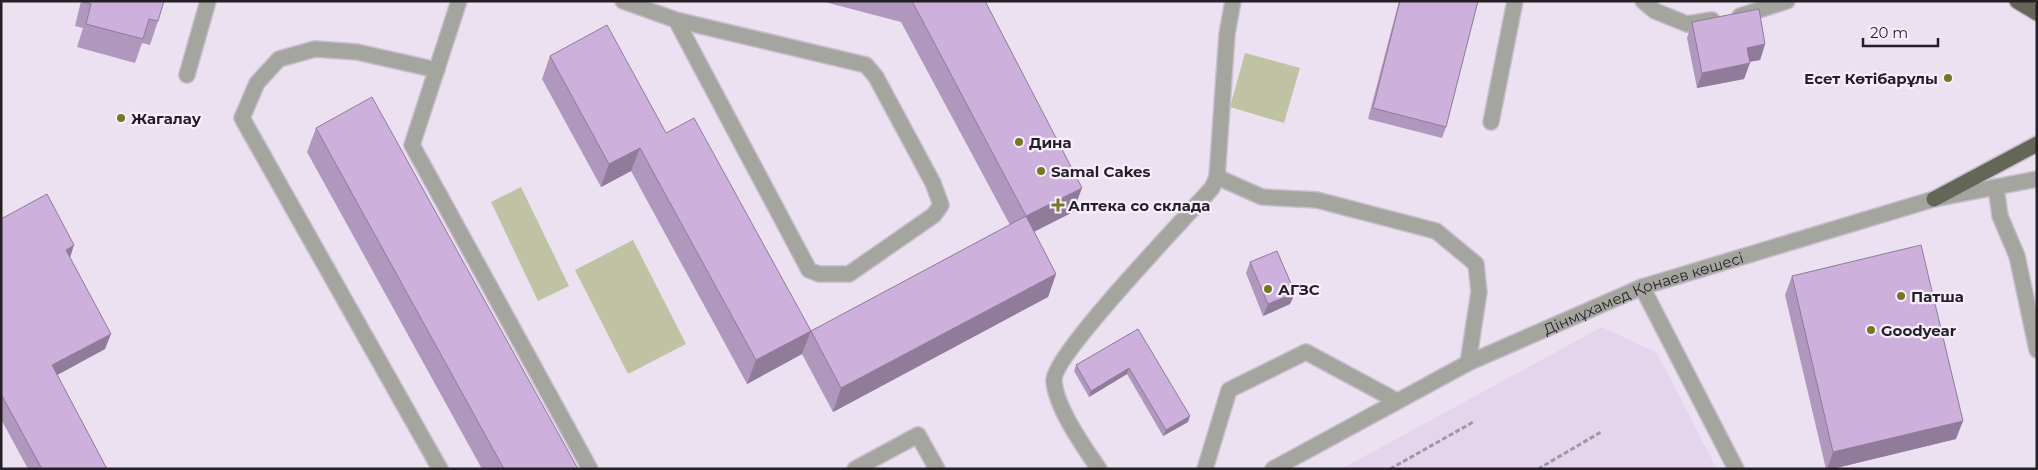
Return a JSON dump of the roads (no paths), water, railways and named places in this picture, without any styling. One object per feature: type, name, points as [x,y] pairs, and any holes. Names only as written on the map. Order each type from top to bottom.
[{"type":"highway","points":[[2017,1],[2037,13]]},
{"type":"highway","points":[[1934,199],[2037,144]]},
{"type":"street","points":[[187,75],[208,1]]},
{"type":"street","points":[[460,1],[412,145],[590,469]]},
{"type":"street","points":[[622,1],[676,20],[866,65],[876,77],[933,183],[941,205],[934,215],[849,274],[819,274],[809,270],[676,20]]},
{"type":"street","points":[[1099,469],[1076,434],[1056,394],[1053,379],[1058,365],[1102,308],[1212,188],[1217,177],[1227,34],[1233,1]]},
{"type":"street","points":[[1491,122],[1515,1]]},
{"type":"street","points":[[1643,1],[1655,11],[1687,24],[1747,15],[1788,1]]},
{"type":"street","points":[[437,70],[358,52],[315,49],[279,59],[257,83],[242,118],[440,469]]},
{"type":"street","points":[[1217,177],[1262,197],[1317,200],[1436,230],[1476,264],[1479,292],[1468,363]]},
{"type":"street","name":"Дінмұхамед Қонаев көшесі","points":[[1273,469],[1468,363],[1642,287],[1934,199],[2037,179]]},
{"type":"street","points":[[1996,188],[2000,216],[2017,256],[2037,350]]},
{"type":"street","points":[[1642,287],[1736,469]]},
{"type":"street","points":[[1205,469],[1229,390],[1306,352],[1397,401]]},
{"type":"street","points":[[855,469],[918,435],[937,469]]},
{"type":"place","name":"Есет Көтібарұлы","points":[[1948,78]]},
{"type":"place","name":"Жагалау","points":[[121,118]]},
{"type":"place","name":"Дина","points":[[1019,142]]},
{"type":"place","name":"Samal Cakes","points":[[1041,171]]},
{"type":"place","name":"Аптека со склада","points":[[1058,205]]},
{"type":"place","name":"АГЗС","points":[[1268,289]]},
{"type":"place","name":"Патша","points":[[1901,296]]},
{"type":"place","name":"Goodyear","points":[[1871,330]]}]
